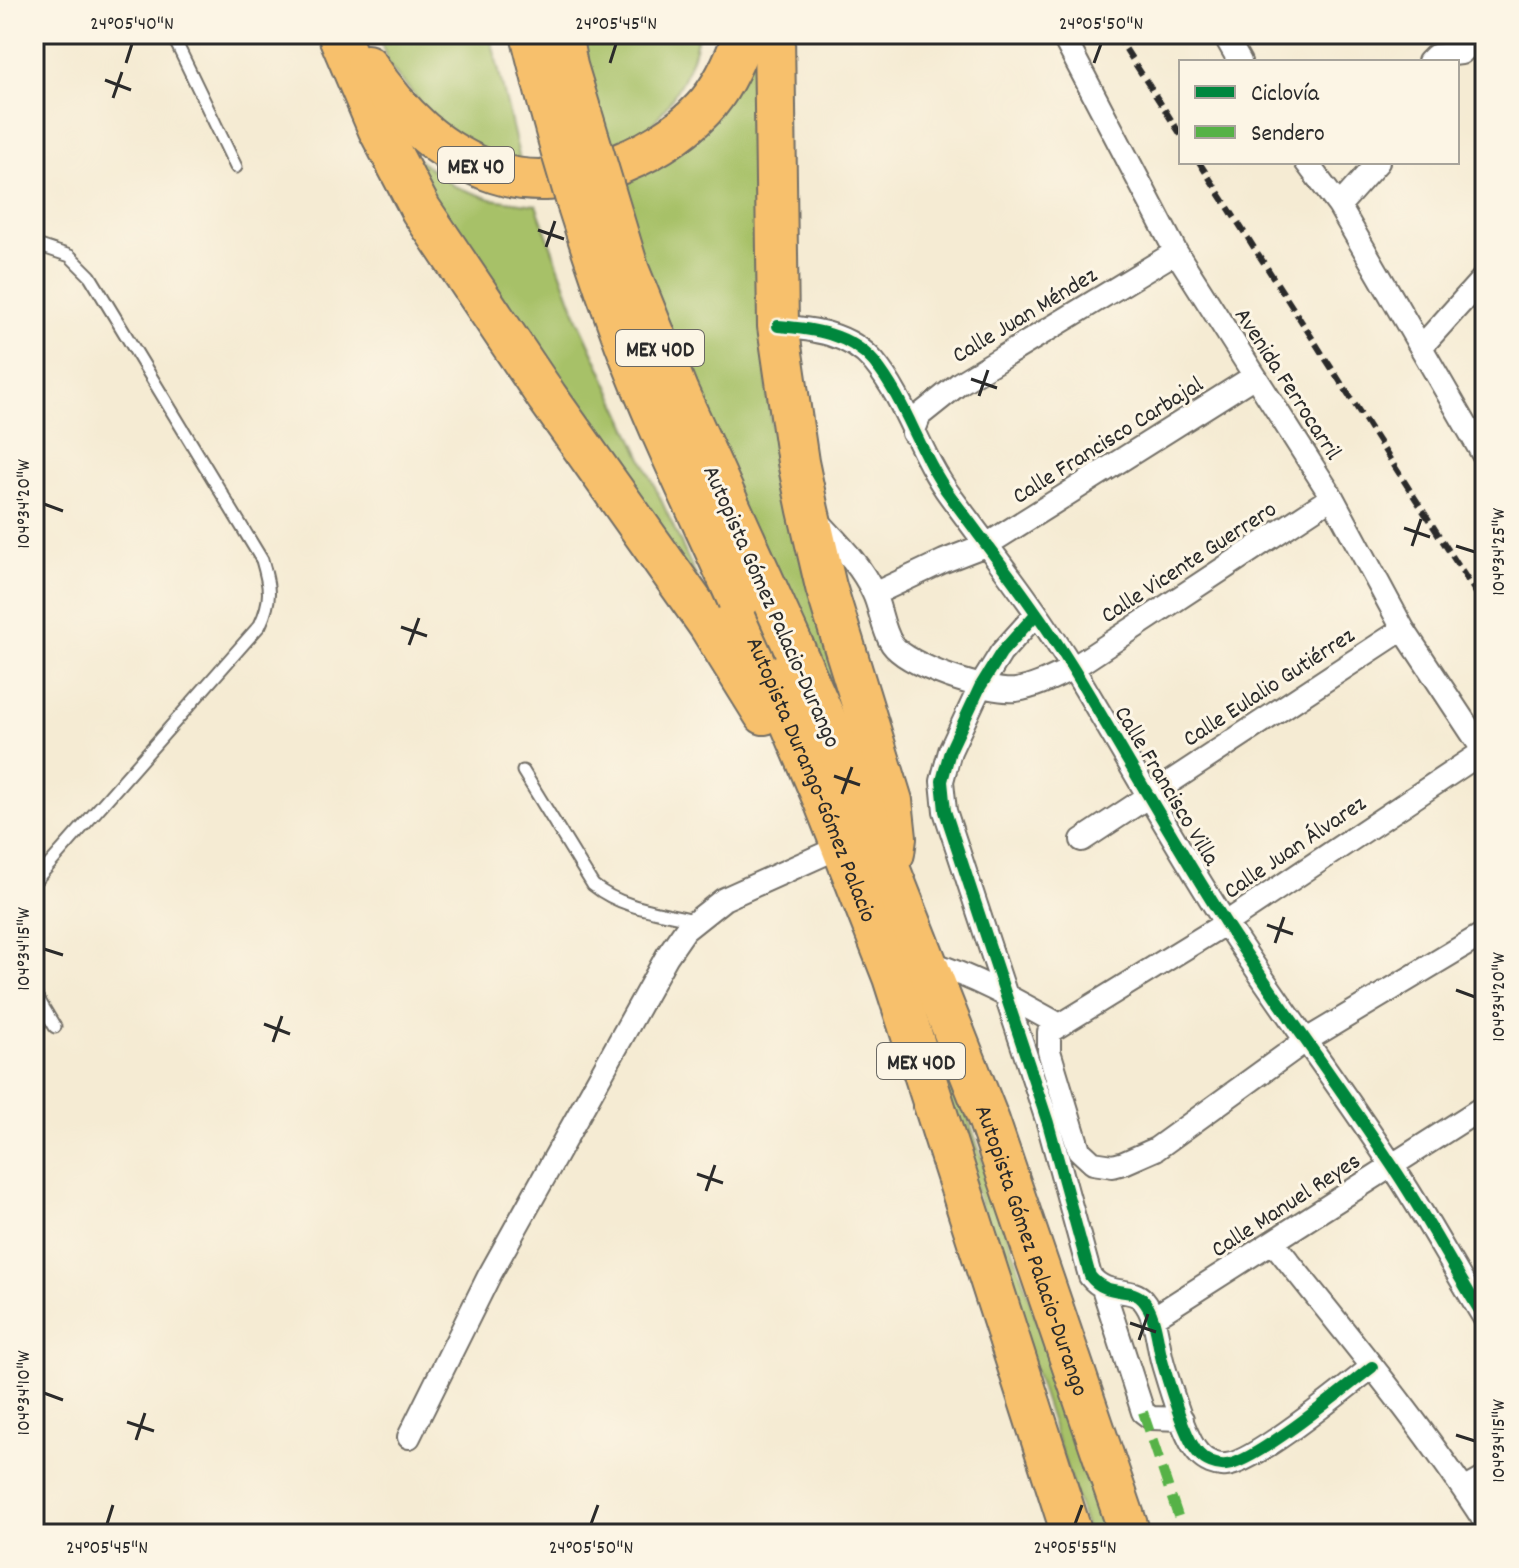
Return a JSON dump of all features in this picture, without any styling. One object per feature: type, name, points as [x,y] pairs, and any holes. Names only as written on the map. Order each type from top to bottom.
[{"type":"highway","points":[[338,34],[378,128],[421,210],[539,385],[708,624],[798,773],[824,801]]},
{"type":"highway","name":"MEX 40","points":[[349,34],[369,68],[409,121],[466,161],[499,174],[532,180],[564,178],[613,167],[654,149],[705,107],[735,60],[744,34]]},
{"type":"highway","points":[[374,34],[409,121]]},
{"type":"highway","name":"Autopista Durango-Gómez Palacio","points":[[531,34],[551,119],[626,345],[824,801],[893,977],[1072,1534]]},
{"type":"highway","name":"Autopista Gómez Palacio-Durango","points":[[561,34],[567,66],[629,271],[677,390],[794,648],[928,962],[989,1121],[1130,1534]]},
{"type":"highway","name":"MEX 40","points":[[654,149],[690,102],[711,59],[715,34]]},
{"type":"highway","points":[[774,34],[778,326],[798,462],[826,587],[892,801],[896,838],[892,873]]},
{"type":"street","name":"Avenida Ferrocarril","points":[[1062,34],[1176,252],[1332,497],[1403,629],[1484,752]]},
{"type":"street","points":[[1226,34],[1239,60]]},
{"type":"street","points":[[1431,60],[1435,56],[1461,53],[1478,38]]},
{"type":"street","points":[[1308,164],[1339,206],[1485,458]]},
{"type":"street","points":[[1339,206],[1376,164]]},
{"type":"street","name":"Calle Juan Méndez","points":[[913,433],[920,415],[960,383],[1176,252]]},
{"type":"street","points":[[1422,346],[1485,276]]},
{"type":"street","name":"Calle Francisco Villa","points":[[778,326],[818,329],[858,347],[874,363],[900,400],[927,462],[1073,668],[1147,797],[1226,923],[1478,1293],[1485,1319]]},
{"type":"street","name":"Calle Francisco Carbajal","points":[[874,594],[988,544],[1253,377]]},
{"type":"street","name":"Calle Vicente Guerrero","points":[[808,510],[859,568],[874,594],[891,642],[897,650],[939,671],[980,687],[998,690],[1037,685],[1073,668],[1332,497]]},
{"type":"street","points":[[1036,614],[1001,653],[980,687],[950,751],[942,781],[945,811],[1008,995],[1087,1270],[1103,1288],[1143,1299],[1153,1318],[1162,1361],[1182,1419],[1195,1450],[1209,1462],[1225,1466],[1250,1457],[1372,1367]]},
{"type":"street","name":"Calle Eulalio Gutiérrez","points":[[1082,840],[1403,629]]},
{"type":"street","name":"Calle Juan Álvarez","points":[[1055,1029],[1226,923],[1484,752]]},
{"type":"street","points":[[409,1437],[489,1276],[667,956],[685,930],[724,899],[842,846]]},
{"type":"street","points":[[1056,1157],[1088,1159],[1113,1166],[1156,1149],[1305,1041],[1485,933]]},
{"type":"street","points":[[928,962],[1008,995],[1055,1029],[1049,1051],[1088,1159]]},
{"type":"street","name":"Calle Manuel Reyes","points":[[1153,1318],[1485,1106]]},
{"type":"street","points":[[1273,1242],[1372,1367],[1485,1522]]},
{"type":"street","points":[[1103,1288],[1143,1412],[1151,1418],[1182,1419]]},
{"type":"street","points":[[1464,1490],[1485,1478]]},
{"type":"lane","points":[[172,34],[236,167]]},
{"type":"lane","points":[[34,244],[70,256],[90,276],[262,560],[270,605],[260,625],[34,882]]},
{"type":"lane","points":[[523,771],[593,885],[606,896],[624,903],[695,920]]},
{"type":"lane","points":[[34,992],[55,1027]]},
{"type":"green space","points":[[378,34],[490,34],[521,164],[456,144],[389,66]]},
{"type":"green space","points":[[571,34],[698,34],[683,78],[655,121],[629,143],[603,156]]},
{"type":"green space","points":[[760,37],[758,258],[768,399],[781,485],[866,791],[727,480],[614,185]]},
{"type":"green space","points":[[387,137],[454,186],[491,199],[536,205],[578,319],[724,637]]},
{"type":"green space","points":[[915,960],[1109,1534],[1088,1534],[903,966]]},
{"type":"railway","points":[[1116,34],[1179,132]]},
{"type":"railway","points":[[1200,164],[1485,607]]},
{"type":"marked path","points":[[1143,1412],[1184,1534]]},
{"type":"cycle path","points":[[778,326],[830,334],[853,345],[874,362],[895,394],[940,480],[1060,648],[1225,922],[1403,1183],[1485,1319]]},
{"type":"cycle path","points":[[1036,614],[1001,653],[980,687],[950,751],[942,781],[945,811],[1048,1123],[1090,1276],[1111,1290],[1138,1296],[1148,1307],[1183,1425],[1199,1454],[1215,1464],[1226,1465],[1257,1452],[1372,1367]]}]
